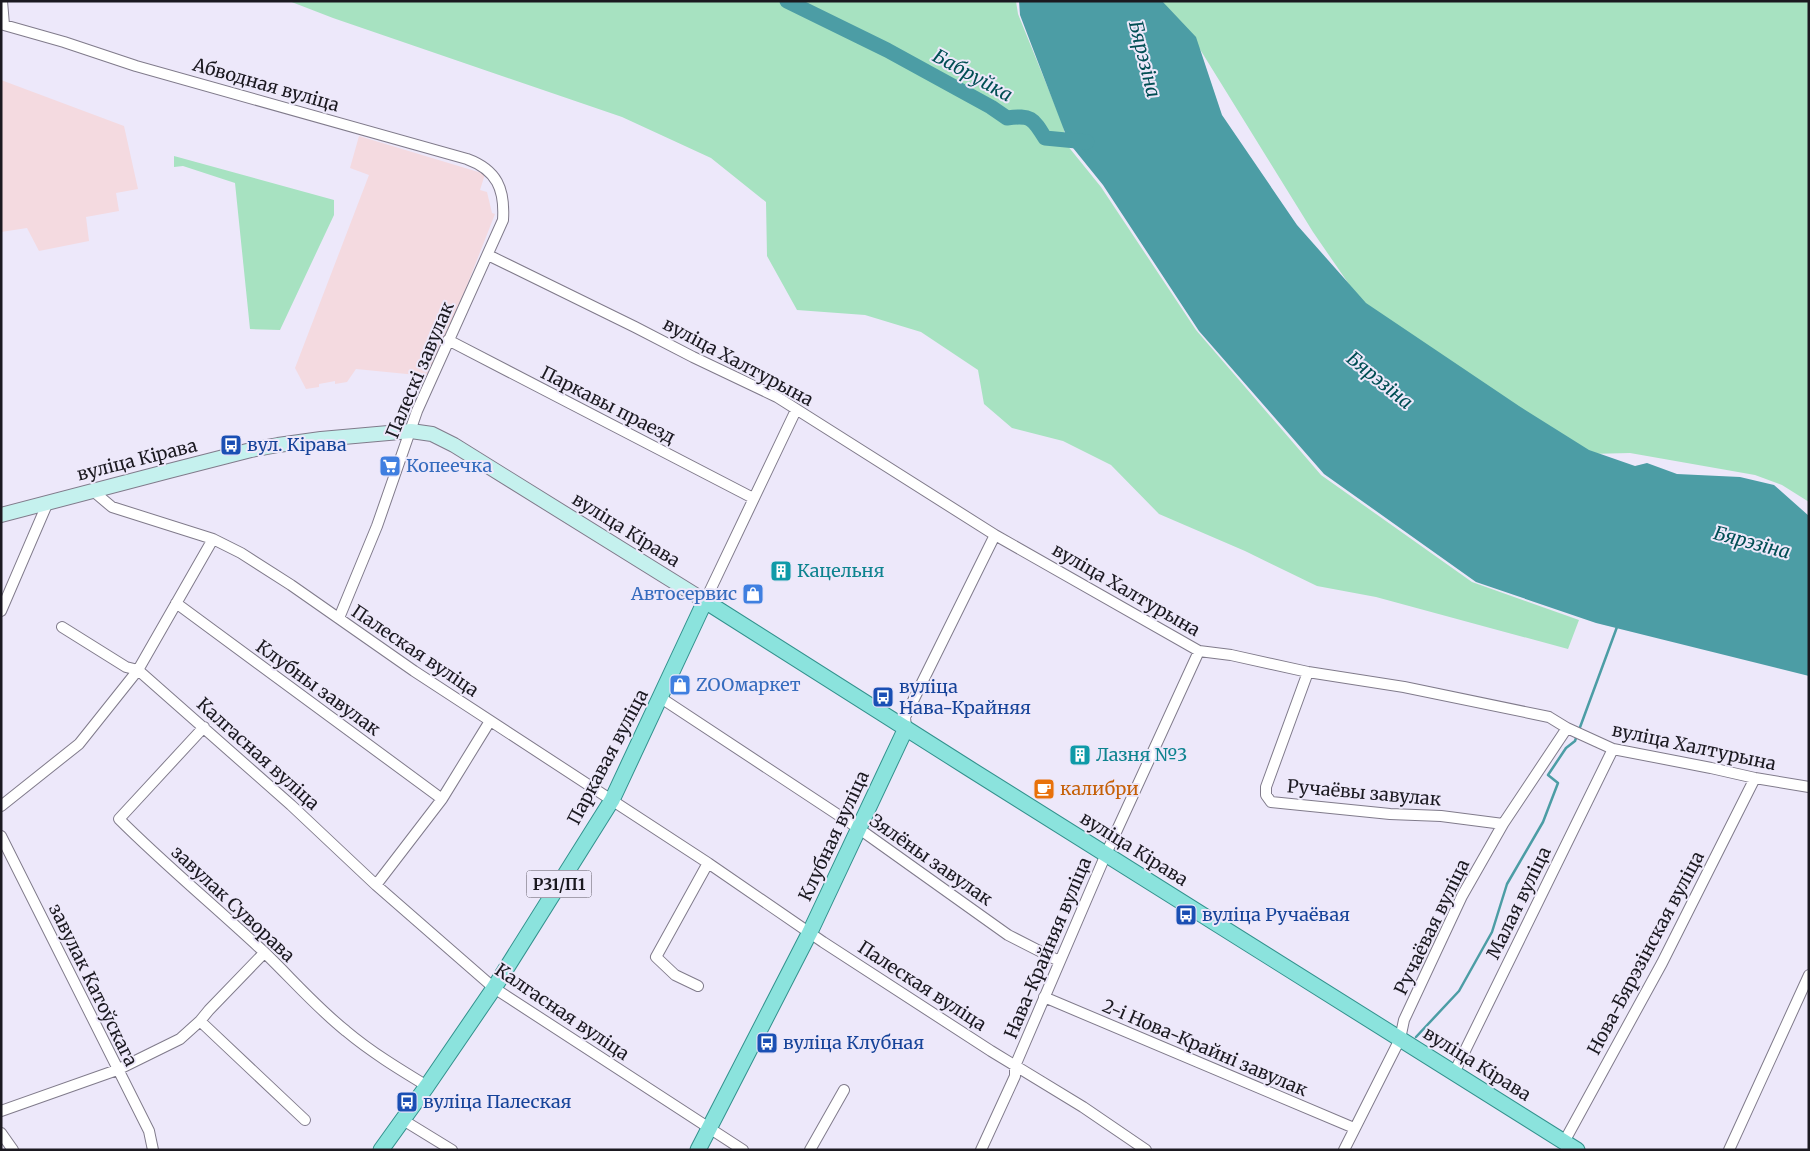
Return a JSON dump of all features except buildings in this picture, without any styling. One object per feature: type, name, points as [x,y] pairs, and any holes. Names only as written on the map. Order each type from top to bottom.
[{"type":"main road","name":"вуліца Кірава","points":[[1,516],[48,502],[251,450],[321,439],[411,431],[432,434],[454,444],[1571,1146]]},
{"type":"main road","name":"Паркавая вуліца","points":[[381,1150],[494,988],[612,800],[705,601]]},
{"type":"main road","name":"Клубная вуліца","points":[[698,1150],[810,932],[906,728]]},
{"type":"street","name":"Абводная вуліца","points":[[2,1],[3,25],[64,42],[136,66],[325,118],[481,164],[491,173],[500,186],[504,204],[503,220]]},
{"type":"street","name":"Палескі завулак","points":[[339,618],[377,526],[417,411],[503,220]]},
{"type":"street","name":"вуліца Халтурына","points":[[488,254],[777,397],[995,535],[1199,651],[1231,655],[1308,672],[1412,689],[1550,717],[1570,729],[1613,749],[1809,787]]},
{"type":"street","name":"Паркавы праезд","points":[[448,340],[753,498]]},
{"type":"street","name":"Паркавая вуліца","points":[[705,601],[796,410]]},
{"type":"street","name":"Палеская вуліца","points":[[93,491],[112,507],[213,539],[241,553],[490,721],[1015,1066],[1083,1107],[1146,1150]]},
{"type":"street","points":[[1,611],[48,502]]},
{"type":"street","name":"Клубная вуліца","points":[[906,728],[905,717],[995,535]]},
{"type":"street","points":[[1,806],[79,744],[138,670],[213,539]]},
{"type":"street","name":"Клубны завулак","points":[[176,603],[442,799]]},
{"type":"street","name":"Калгасная вуліца","points":[[62,627],[126,667],[138,670],[204,727],[376,885],[494,988],[743,1150]]},
{"type":"street","name":"Нава-Крайняя вуліца","points":[[981,1150],[1015,1076],[1015,1066],[1059,961],[1199,651]]},
{"type":"street","name":"Ручаёвы завулак","points":[[1308,672],[1266,787],[1266,795],[1271,802],[1390,814],[1442,816],[1503,824]]},
{"type":"street","name":"Зялёны завулак","points":[[661,698],[858,828],[1008,935],[1059,961]]},
{"type":"street","points":[[376,885],[442,799],[490,721]]},
{"type":"street","name":"завулак Суворава","points":[[204,727],[119,818],[264,953],[301,991],[346,1031],[379,1056],[427,1086]]},
{"type":"street","name":"Ручаёвая вуліца","points":[[1344,1150],[1400,1038],[1404,1020],[1462,896],[1503,824],[1570,729]]},
{"type":"street","name":"Малая вуліца","points":[[1455,1072],[1613,749]]},
{"type":"street","name":"Нова-Бярэзінская вуліца","points":[[1571,1146],[1755,778]]},
{"type":"street","name":"завулак Катоўскага","points":[[1,836],[149,1131],[153,1150]]},
{"type":"street","points":[[698,986],[675,975],[656,957],[708,863]]},
{"type":"street","points":[[1,1111],[117,1070],[180,1040],[264,953]]},
{"type":"street","points":[[1729,1150],[1809,975]]},
{"type":"street","name":"2-і Нова-Крайні завулак","points":[[1044,997],[1354,1128]]},
{"type":"street","points":[[200,1021],[305,1120]]},
{"type":"street","points":[[810,1150],[844,1090]]},
{"type":"street","points":[[403,1120],[452,1150]]},
{"type":"street","points":[[1,1134],[13,1150]]},
{"type":"shaded area","points":[[1,80],[124,126],[138,189],[116,193],[119,211],[86,217],[89,241],[39,251],[27,228],[1,232]]},
{"type":"shaded area","points":[[359,136],[485,174],[480,190],[487,192],[492,213],[495,214],[457,311],[427,376],[356,369],[347,382],[335,384],[335,381],[319,384],[319,387],[306,389],[295,368],[369,175],[350,168]]},
{"type":"green space","points":[[289,1],[1016,1],[1018,14],[1063,125],[1067,145],[1101,187],[1196,330],[1321,475],[1472,582],[1579,620],[1568,649],[1376,597],[1317,586],[1245,551],[1159,514],[1111,465],[1063,441],[1012,428],[984,404],[978,370],[921,332],[865,315],[797,310],[767,256],[766,202],[711,158],[622,117],[333,18]]},
{"type":"green space","points":[[1158,1],[1809,1],[1809,502],[1782,485],[1755,475],[1630,453],[1589,454],[1364,306],[1313,232],[1193,38]]},
{"type":"green space","points":[[174,156],[334,200],[334,215],[280,330],[250,329],[235,183],[183,166],[174,167]]},
{"type":"water","name":"Бярэзіна","points":[[1019,1],[1162,1],[1196,37],[1222,115],[1297,225],[1366,303],[1519,406],[1589,450],[1635,466],[1647,463],[1677,474],[1740,477],[1774,485],[1809,516],[1809,676],[1596,623],[1476,582],[1324,474],[1199,331],[1103,185],[1069,143],[1020,15]]},
{"type":"waterway","name":"Бабруйка","points":[[787,1],[887,50],[991,107],[1007,118],[1021,117],[1030,119],[1045,138],[1087,142]]},
{"type":"waterway","points":[[1579,730],[1617,627]]},
{"type":"waterway","points":[[1416,1037],[1459,991],[1492,932],[1507,884],[1543,822],[1558,783],[1548,775],[1566,748],[1575,741],[1577,735]]},
{"type":"place","name":"вул. Кірава","points":[[231,445]]},
{"type":"place","name":"Копеечка","points":[[390,466]]},
{"type":"place","name":"Кацельня","points":[[781,571]]},
{"type":"place","name":"Автосервис","points":[[753,594]]},
{"type":"place","name":"ZOOмаркет","points":[[680,685]]},
{"type":"place","name":"вуліца Нава-Крайняя","points":[[883,697]]},
{"type":"place","name":"Лазня №3","points":[[1080,755]]},
{"type":"place","name":"калибри","points":[[1044,789]]},
{"type":"place","name":"вуліца Ручаёвая","points":[[1186,915]]},
{"type":"place","name":"вуліца Клубная","points":[[767,1043]]},
{"type":"place","name":"вуліца Палеская","points":[[407,1102]]}]
